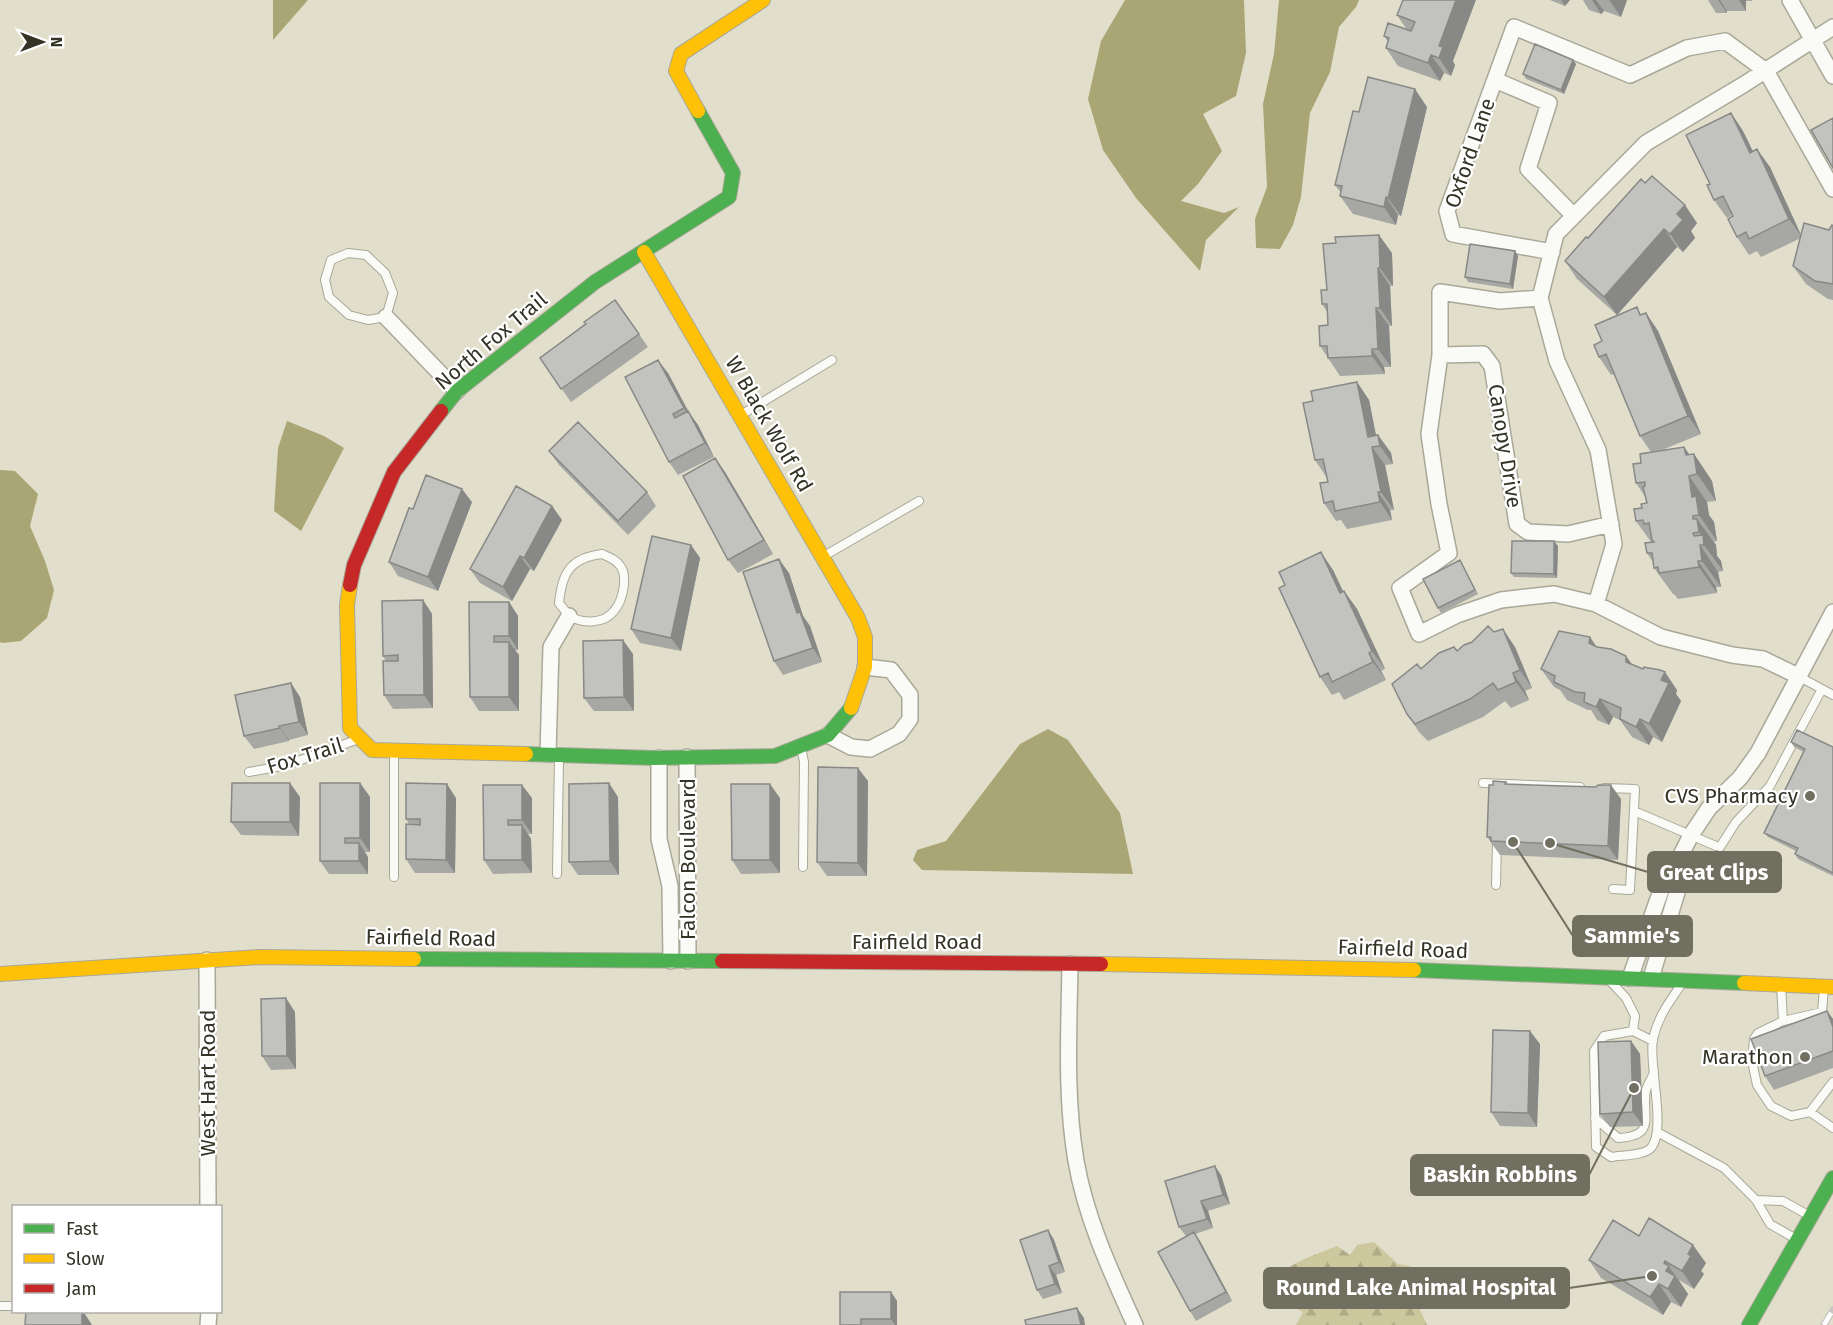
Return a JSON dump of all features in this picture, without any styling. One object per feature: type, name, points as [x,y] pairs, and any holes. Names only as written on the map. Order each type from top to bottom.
[{"type":"street","name":"North Fox Trail","points":[[361,739],[350,728],[347,605],[354,565],[394,472],[458,391],[595,282],[729,197],[733,173],[676,71],[681,54],[763,0]]},
{"type":"street","points":[[1790,0],[1833,76]]},
{"type":"street","name":"Oxford Lane","points":[[1552,252],[1453,234],[1447,212],[1514,27],[1630,75],[1687,48],[1725,41],[1766,71],[1833,189]]},
{"type":"street","points":[[1596,604],[1614,544],[1598,450],[1557,361],[1540,298],[1556,234],[1646,143],[1766,71],[1833,27]]},
{"type":"street","name":"Oxford Lane","points":[[1495,80],[1549,104],[1528,169],[1574,216]]},
{"type":"street","name":"W Black Wolf Rd","points":[[644,252],[858,618],[865,637],[865,667],[851,708],[828,735]]},
{"type":"street","points":[[1540,298],[1500,301],[1440,292],[1440,356],[1429,434],[1449,553],[1400,588],[1419,634],[1457,615],[1501,600],[1554,594],[1596,604],[1661,637],[1732,655],[1763,659],[1798,676]]},
{"type":"street","points":[[386,316],[458,391]]},
{"type":"street","name":"Canopy Drive","points":[[1440,356],[1483,354],[1492,366],[1517,524],[1528,532],[1568,534],[1611,524]]},
{"type":"street","points":[[1651,978],[1678,889],[1674,874],[1681,855],[1709,808],[1749,767],[1833,612]]},
{"type":"street","points":[[554,754],[551,647],[569,616]]},
{"type":"street","points":[[361,739],[372,750],[659,758],[775,756],[828,735],[851,747],[870,749],[899,734],[910,719],[910,695],[891,670],[865,667]]},
{"type":"street","name":"Falcon Boulevard","points":[[688,961],[694,757]]},
{"type":"street","name":"Falcon Boulevard","points":[[659,758],[658,839],[670,886],[671,961]]},
{"type":"street","points":[[1630,978],[1665,879],[1674,874]]},
{"type":"street","name":"Fairfield Road","points":[[0,974],[272,957],[1305,966],[1829,986]]},
{"type":"street","name":"West Hart Road","points":[[207,960],[208,1205]]},
{"type":"street","points":[[1070,964],[1069,1107],[1076,1162],[1087,1206],[1106,1261],[1135,1325]]},
{"type":"street","points":[[1752,1320],[1833,1178]]},
{"type":"lane","points":[[348,253],[366,255],[385,273],[393,294],[386,316],[368,320],[349,315],[329,297],[325,280],[331,260],[348,253]]},
{"type":"lane","points":[[740,416],[832,360]]},
{"type":"lane","points":[[823,557],[919,501]]},
{"type":"lane","points":[[602,554],[612,558],[621,566],[625,575],[623,592],[616,609],[608,617],[592,622],[569,616],[559,603],[565,573],[576,562],[588,555],[602,554]]},
{"type":"lane","points":[[1798,676],[1833,695]]},
{"type":"lane","points":[[1634,811],[1718,846],[1736,822],[1770,786],[1822,689]]},
{"type":"lane","name":"Fox Trail","points":[[249,772],[287,765],[361,739]]},
{"type":"lane","points":[[800,746],[804,762],[803,867]]},
{"type":"lane","points":[[394,751],[394,877]]},
{"type":"lane","points":[[554,754],[557,874]]},
{"type":"lane","points":[[1483,783],[1589,787]]},
{"type":"lane","points":[[1498,784],[1498,795]]},
{"type":"lane","points":[[1600,788],[1635,789],[1630,890],[1613,889]]},
{"type":"lane","points":[[1496,885],[1497,829]]},
{"type":"lane","points":[[1605,977],[1626,998],[1635,1016],[1633,1031]]},
{"type":"lane","points":[[1653,1041],[1633,1031],[1604,1036],[1594,1051],[1596,1147],[1611,1157],[1643,1152],[1651,1147],[1657,1132],[1653,1041],[1661,1014],[1685,980]]},
{"type":"lane","points":[[1781,984],[1783,1021]]},
{"type":"lane","points":[[1829,986],[1822,1012],[1783,1021],[1758,1033],[1754,1039],[1752,1061],[1757,1085],[1771,1106],[1791,1116],[1810,1112],[1833,1082]]},
{"type":"lane","points":[[1595,1118],[1618,1138],[1628,1138],[1641,1132],[1646,1125],[1646,1089],[1655,1071]]},
{"type":"lane","points":[[1810,1112],[1833,1128]]},
{"type":"lane","points":[[1657,1132],[1724,1168],[1756,1200],[1770,1224],[1797,1240]]},
{"type":"lane","points":[[1756,1200],[1783,1201],[1811,1217]]},
{"type":"green space","points":[[1374,1242],[1398,1264],[1410,1266],[1427,1294],[1420,1310],[1427,1325],[1296,1325],[1303,1312],[1282,1302],[1274,1289],[1287,1268],[1337,1246],[1350,1255],[1357,1245]]},
{"type":"shaded area","points":[[273,0],[308,0],[273,40]]},
{"type":"shaded area","points":[[1125,0],[1244,0],[1246,53],[1236,96],[1203,114],[1222,151],[1198,184],[1181,201],[1224,213],[1239,207],[1206,240],[1200,271],[1136,198],[1103,150],[1088,99],[1101,41]]},
{"type":"shaded area","points":[[1279,0],[1359,0],[1339,27],[1330,72],[1310,113],[1301,197],[1293,225],[1280,249],[1256,248],[1255,219],[1267,187],[1263,104],[1274,54]]},
{"type":"shaded area","points":[[287,421],[324,436],[344,448],[301,531],[274,511],[278,448]]},
{"type":"shaded area","points":[[0,470],[15,471],[38,494],[30,526],[54,590],[47,618],[21,641],[2,643],[0,642]]},
{"type":"shaded area","points":[[1048,729],[1068,740],[1120,813],[1133,874],[922,870],[913,860],[917,850],[946,841],[1020,744]]},
{"type":"building","points":[[1403,0],[1456,0],[1439,46],[1443,47],[1439,58],[1431,55],[1428,63],[1386,48],[1389,38],[1384,36],[1388,23],[1411,31],[1415,22],[1397,15]]},
{"type":"building","points":[[1535,44],[1573,60],[1561,90],[1523,74]]},
{"type":"building","points":[[1368,77],[1415,89],[1384,207],[1340,196],[1342,186],[1335,185],[1353,111],[1359,112]]},
{"type":"building","points":[[1731,113],[1750,153],[1757,149],[1789,219],[1749,239],[1746,232],[1737,237],[1728,219],[1733,216],[1723,196],[1714,200],[1707,185],[1710,184],[1686,135]]},
{"type":"building","points":[[1833,118],[1833,168],[1811,130]]},
{"type":"building","points":[[1652,176],[1685,205],[1677,214],[1683,220],[1670,234],[1664,229],[1604,297],[1565,261],[1641,179],[1645,183]]},
{"type":"building","points":[[1804,223],[1829,230],[1833,226],[1833,284],[1815,281],[1793,266]]},
{"type":"building","points":[[1379,235],[1380,308],[1376,308],[1378,349],[1372,349],[1372,356],[1328,358],[1327,346],[1320,346],[1319,326],[1328,325],[1327,304],[1322,304],[1321,290],[1327,290],[1323,244],[1336,243],[1335,237]]},
{"type":"building","points":[[1470,244],[1515,251],[1510,284],[1465,277]]},
{"type":"building","points":[[615,300],[639,334],[561,389],[540,358]]},
{"type":"building","points":[[1637,307],[1640,315],[1646,313],[1688,416],[1640,436],[1606,354],[1599,357],[1594,345],[1602,341],[1595,325]]},
{"type":"building","points":[[658,360],[684,408],[673,414],[675,418],[688,411],[705,443],[669,462],[625,377]]},
{"type":"building","points":[[1357,382],[1368,437],[1378,435],[1380,446],[1372,447],[1381,492],[1378,492],[1380,502],[1335,511],[1333,501],[1324,503],[1320,483],[1328,482],[1323,459],[1315,460],[1303,403],[1313,401],[1311,391]]},
{"type":"building","points":[[578,422],[647,492],[618,521],[549,451]]},
{"type":"building","points":[[1684,447],[1686,455],[1694,454],[1697,474],[1689,476],[1692,497],[1696,496],[1699,515],[1693,516],[1693,519],[1697,519],[1699,532],[1693,533],[1694,536],[1703,535],[1704,545],[1700,545],[1702,561],[1698,561],[1699,567],[1659,573],[1658,567],[1654,568],[1652,553],[1647,553],[1645,543],[1654,542],[1649,523],[1644,524],[1643,520],[1636,521],[1634,509],[1642,508],[1641,504],[1647,503],[1643,487],[1645,482],[1636,483],[1633,464],[1641,463],[1640,454]]},
{"type":"building","points":[[715,458],[764,540],[728,560],[683,476]]},
{"type":"building","points":[[426,475],[462,489],[428,577],[389,562],[409,508],[413,509]]},
{"type":"building","points":[[516,486],[552,506],[524,558],[520,556],[503,587],[470,569]]},
{"type":"building","points":[[652,536],[691,545],[671,638],[631,629]]},
{"type":"building","points":[[1512,541],[1554,541],[1554,574],[1511,573]]},
{"type":"building","points":[[1321,552],[1340,593],[1344,591],[1372,651],[1369,653],[1373,662],[1332,682],[1328,673],[1320,677],[1279,588],[1285,585],[1279,572]]},
{"type":"building","points":[[779,559],[797,613],[800,612],[813,648],[774,661],[743,572]]},
{"type":"building","points":[[1460,560],[1475,590],[1438,608],[1423,579]]},
{"type":"building","points":[[423,600],[424,695],[384,695],[383,661],[398,661],[398,655],[383,656],[382,601]]},
{"type":"building","points":[[469,602],[509,602],[509,636],[494,636],[494,642],[509,642],[509,697],[470,697]]},
{"type":"building","points":[[1488,626],[1494,632],[1503,629],[1520,670],[1513,673],[1516,682],[1498,690],[1493,683],[1470,699],[1415,724],[1407,714],[1392,684],[1417,664],[1421,669],[1439,653],[1454,647],[1457,651],[1472,642]]},
{"type":"building","points":[[1559,631],[1590,637],[1589,643],[1626,656],[1626,662],[1643,669],[1644,667],[1665,672],[1661,680],[1669,683],[1649,724],[1640,719],[1636,727],[1620,719],[1621,708],[1600,699],[1596,707],[1584,702],[1585,693],[1575,692],[1554,682],[1555,676],[1541,669]]},
{"type":"building","points":[[623,640],[624,697],[584,698],[583,641]]},
{"type":"building","points":[[291,683],[299,722],[244,736],[235,695]]},
{"type":"building","name":"CVS Pharmacy","points":[[1797,730],[1833,747],[1833,873],[1795,854],[1798,848],[1764,833],[1805,749],[1791,742]]},
{"type":"building","points":[[818,767],[858,768],[858,863],[817,862]]},
{"type":"building","points":[[1493,781],[1506,782],[1505,784],[1596,787],[1611,785],[1608,846],[1491,841],[1491,837],[1487,837],[1489,785],[1493,785]]},
{"type":"building","points":[[232,783],[290,783],[290,822],[231,822]]},
{"type":"building","points":[[320,783],[360,783],[360,838],[345,838],[345,843],[359,843],[359,861],[320,861]]},
{"type":"building","points":[[406,783],[447,784],[446,860],[406,859],[406,824],[420,825],[420,819],[406,819]]},
{"type":"building","points":[[609,783],[610,861],[569,862],[569,784]]},
{"type":"building","points":[[731,784],[770,784],[770,860],[732,860]]},
{"type":"building","points":[[483,785],[522,785],[522,820],[508,820],[508,825],[522,825],[522,860],[484,860]]},
{"type":"building","points":[[286,998],[287,1056],[262,1056],[261,999]]},
{"type":"building","points":[[1827,1011],[1833,1027],[1833,1051],[1765,1076],[1751,1039]]},
{"type":"building","points":[[1493,1030],[1530,1031],[1528,1113],[1491,1112]]},
{"type":"building","points":[[1631,1041],[1633,1112],[1600,1114],[1598,1042]]},
{"type":"building","points":[[1215,1166],[1223,1195],[1201,1201],[1207,1219],[1179,1227],[1165,1181]]},
{"type":"building","points":[[1649,1218],[1693,1245],[1688,1254],[1691,1256],[1682,1271],[1665,1261],[1664,1263],[1669,1266],[1666,1271],[1675,1276],[1668,1289],[1659,1284],[1650,1297],[1589,1260],[1613,1220],[1639,1236]]},
{"type":"building","points":[[1048,1230],[1059,1262],[1049,1266],[1055,1284],[1037,1290],[1020,1240]]},
{"type":"building","points":[[1194,1232],[1226,1292],[1190,1311],[1158,1252]]},
{"type":"building","points":[[840,1292],[891,1292],[891,1319],[861,1319],[861,1325],[840,1325]]},
{"type":"building","points":[[1077,1308],[1081,1325],[1026,1325],[1025,1320]]},
{"type":"building","points":[[26,1313],[82,1313],[82,1325],[25,1325]]},
{"type":"railway","points":[[1824,1325],[1833,1310]]},
{"type":"traffic: fast","points":[[441,411],[457,391],[595,282],[729,197],[733,173],[698,111]]},
{"type":"traffic: fast","points":[[526,754],[654,758],[775,756],[828,735],[851,708]]},
{"type":"traffic: fast","points":[[414,959],[722,961]]},
{"type":"traffic: fast","points":[[1414,970],[1744,983]]},
{"type":"traffic: fast","points":[[1749,1325],[1833,1178]]},
{"type":"traffic: slow","points":[[698,111],[676,71],[681,54],[763,0]]},
{"type":"traffic: slow","points":[[644,252],[858,618],[865,637],[865,667],[851,708]]},
{"type":"traffic: slow","points":[[350,585],[347,605],[350,728],[372,750],[526,754]]},
{"type":"traffic: slow","points":[[0,974],[260,957],[414,959]]},
{"type":"traffic: slow","points":[[1101,964],[1414,970]]},
{"type":"traffic: slow","points":[[1744,983],[1833,987]]},
{"type":"traffic: jam","points":[[350,585],[354,565],[394,472],[441,411]]},
{"type":"traffic: jam","points":[[722,961],[1101,964]]},
{"type":"place","name":"CVS Pharmacy","points":[[1810,796]]},
{"type":"place","name":"Sammie's","points":[[1513,842]]},
{"type":"place","name":"Great Clips","points":[[1550,843]]},
{"type":"place","name":"Marathon","points":[[1805,1057]]},
{"type":"place","name":"Baskin Robbins","points":[[1634,1088]]},
{"type":"place","name":"Round Lake Animal Hospital","points":[[1652,1276]]}]
